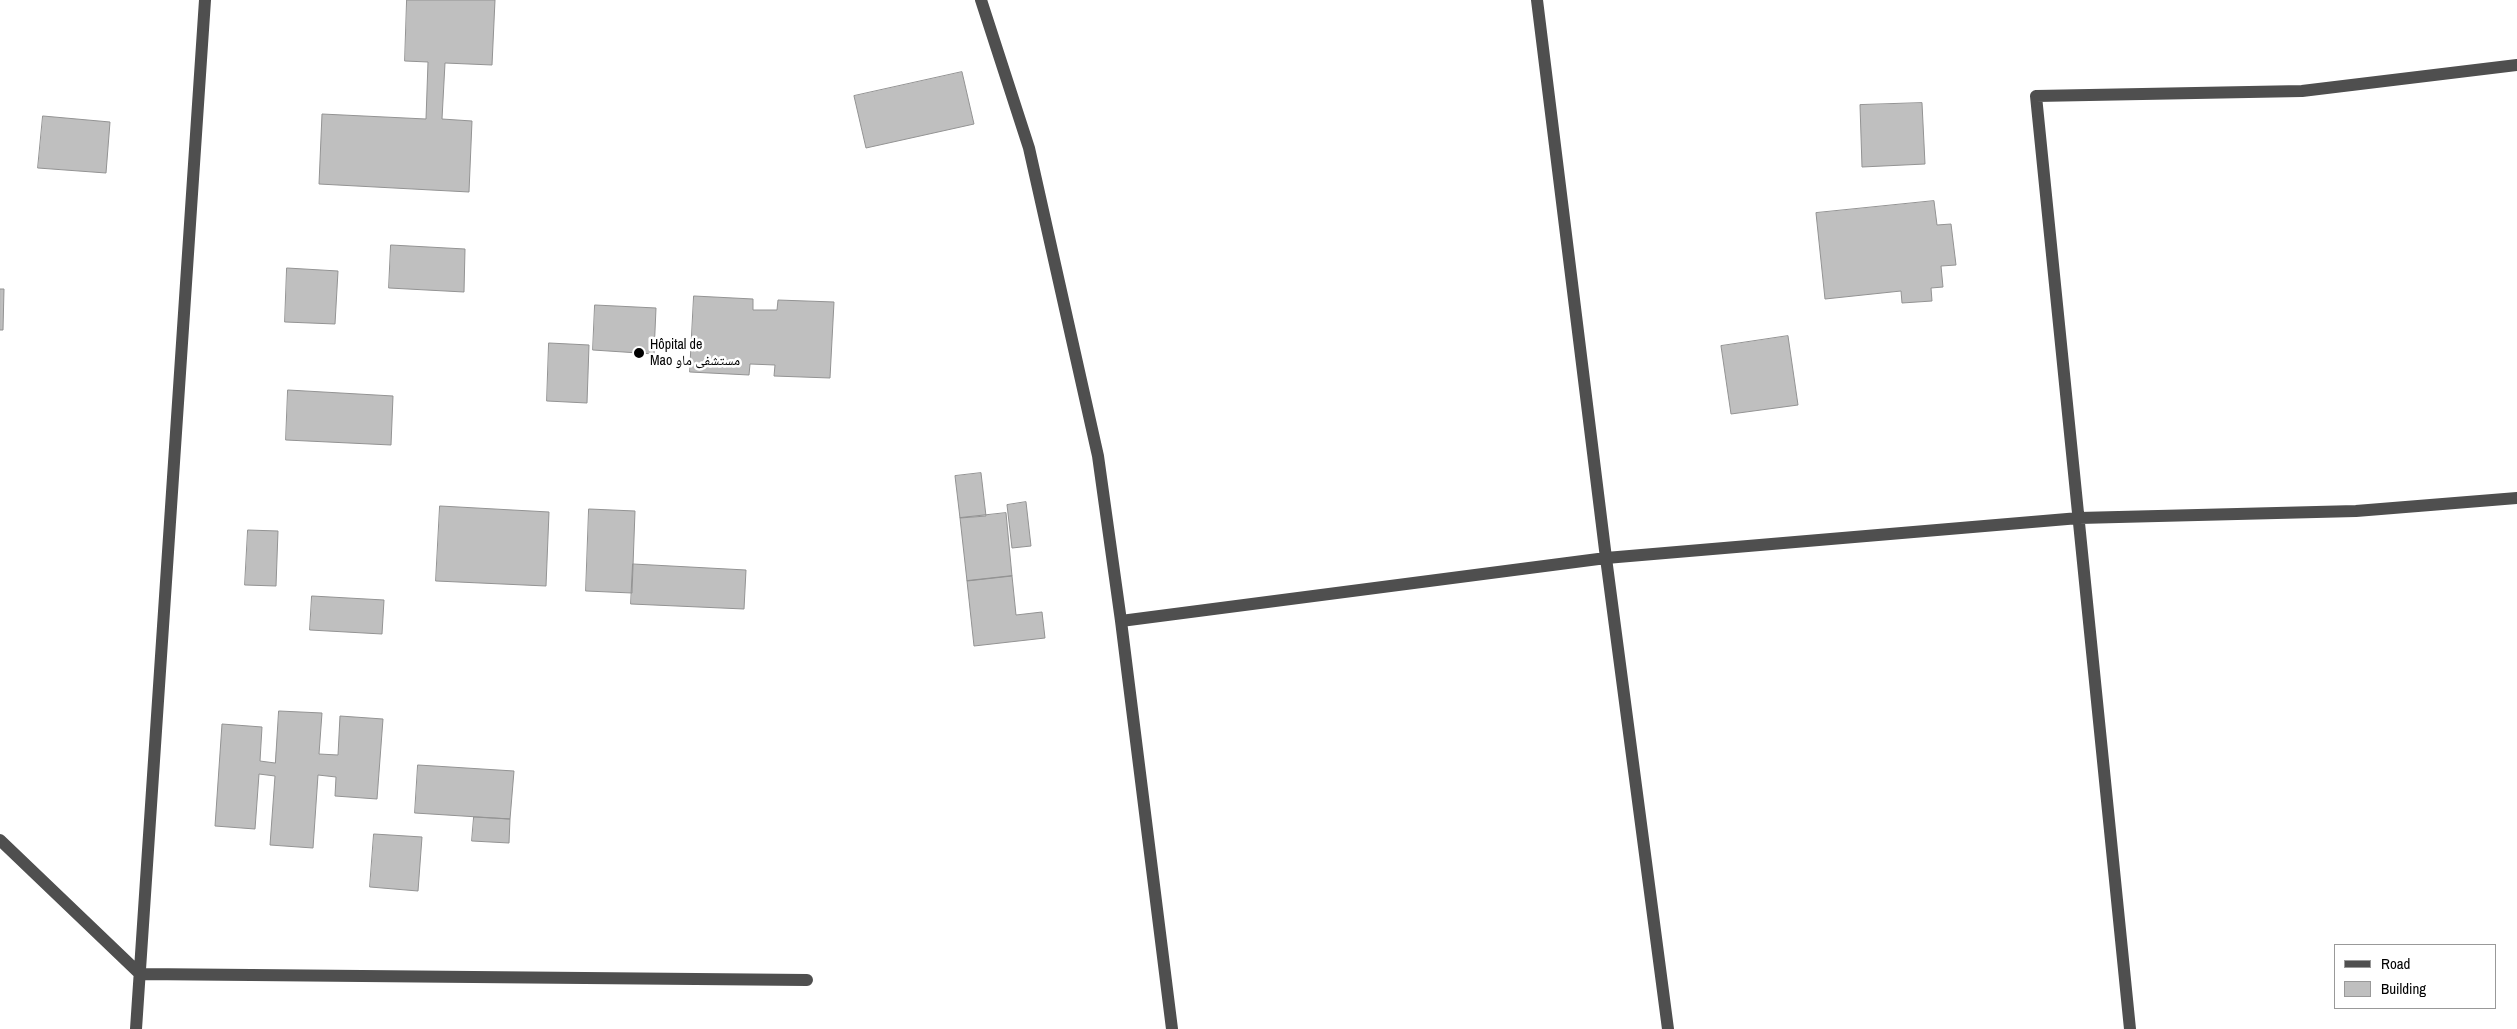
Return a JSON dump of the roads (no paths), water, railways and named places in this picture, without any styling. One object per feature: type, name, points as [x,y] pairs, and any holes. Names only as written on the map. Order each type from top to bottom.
[{"type":"street","points":[[136,1029],[204,0]]},
{"type":"street","points":[[981,0],[1029,148],[1098,456],[1121,621],[1172,1029]]},
{"type":"street","points":[[1538,0],[1606,558],[1668,1029]]},
{"type":"street","points":[[2130,1029],[2036,96],[2302,91],[2517,65]]},
{"type":"street","points":[[1121,621],[1606,558],[2078,518],[2356,511],[2517,498]]},
{"type":"street","points":[[0,840],[140,974],[807,980]]},
{"type":"place","name":"Hôpital de Mao مستشفى ماو","points":[[639,353]]}]
